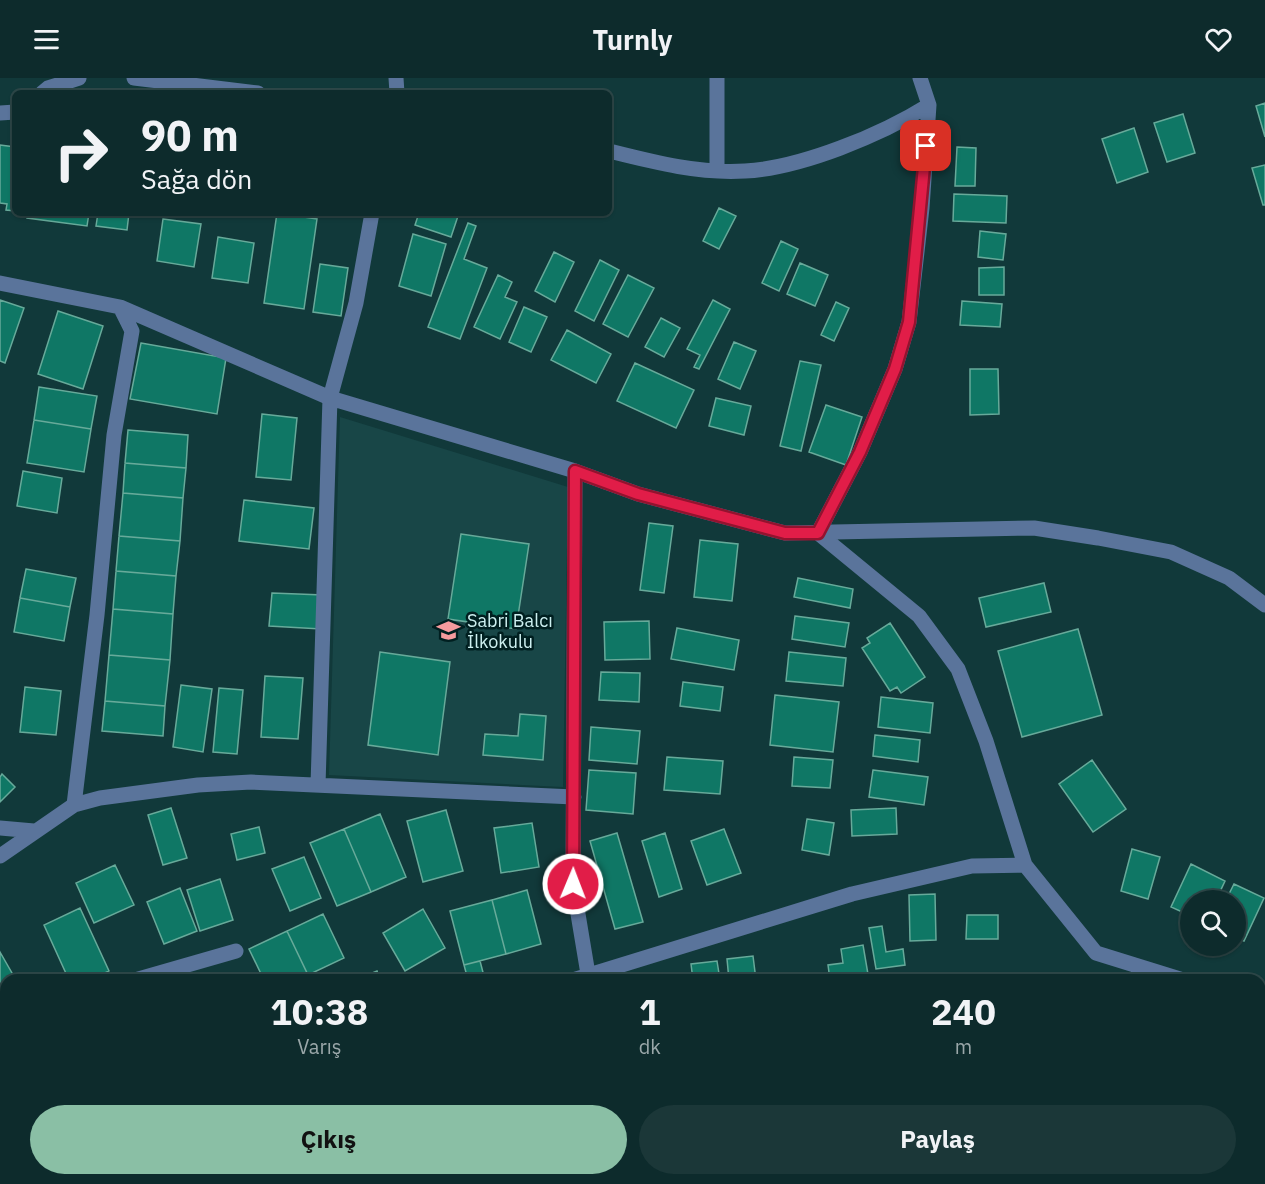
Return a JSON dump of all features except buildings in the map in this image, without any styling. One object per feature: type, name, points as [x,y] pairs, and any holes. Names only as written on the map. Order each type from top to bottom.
[{"type":"street","points":[[46,90],[79,78]]},
{"type":"street","points":[[134,78],[233,90]]},
{"type":"street","points":[[717,78],[717,170]]},
{"type":"street","points":[[818,533],[860,452],[895,369],[909,322],[922,208],[929,105],[920,78]]},
{"type":"street","points":[[612,153],[678,167],[745,171],[798,162],[900,123],[929,105]]},
{"type":"street","points":[[318,785],[330,398],[356,303],[371,216]]},
{"type":"street","points":[[0,283],[120,307],[330,398],[575,471],[638,494],[785,533],[1034,528],[1171,552],[1229,578],[1265,605]]},
{"type":"street","points":[[74,804],[97,615],[114,435],[132,331],[120,307]]},
{"type":"street","points":[[575,471],[573,884],[588,974],[852,894],[972,866],[1024,865]]},
{"type":"street","points":[[818,533],[919,616],[958,669],[986,741],[1024,865],[1096,953],[1164,974]]},
{"type":"street","points":[[0,856],[74,804],[100,798],[198,785],[251,782],[574,797]]},
{"type":"street","points":[[0,828],[34,831]]},
{"type":"street","points":[[156,974],[236,951]]},
{"type":"shaded area","name":"Sabri Balcı İlkokulu","points":[[340,417],[568,487],[563,787],[329,775]]},
{"type":"place","name":"Sabri Balcı İlkokulu","points":[[449,631]]},
{"type":"route","points":[[573,884],[575,471],[638,494],[785,533],[818,533],[860,452],[895,369],[909,322],[922,208],[926,146]]}]
